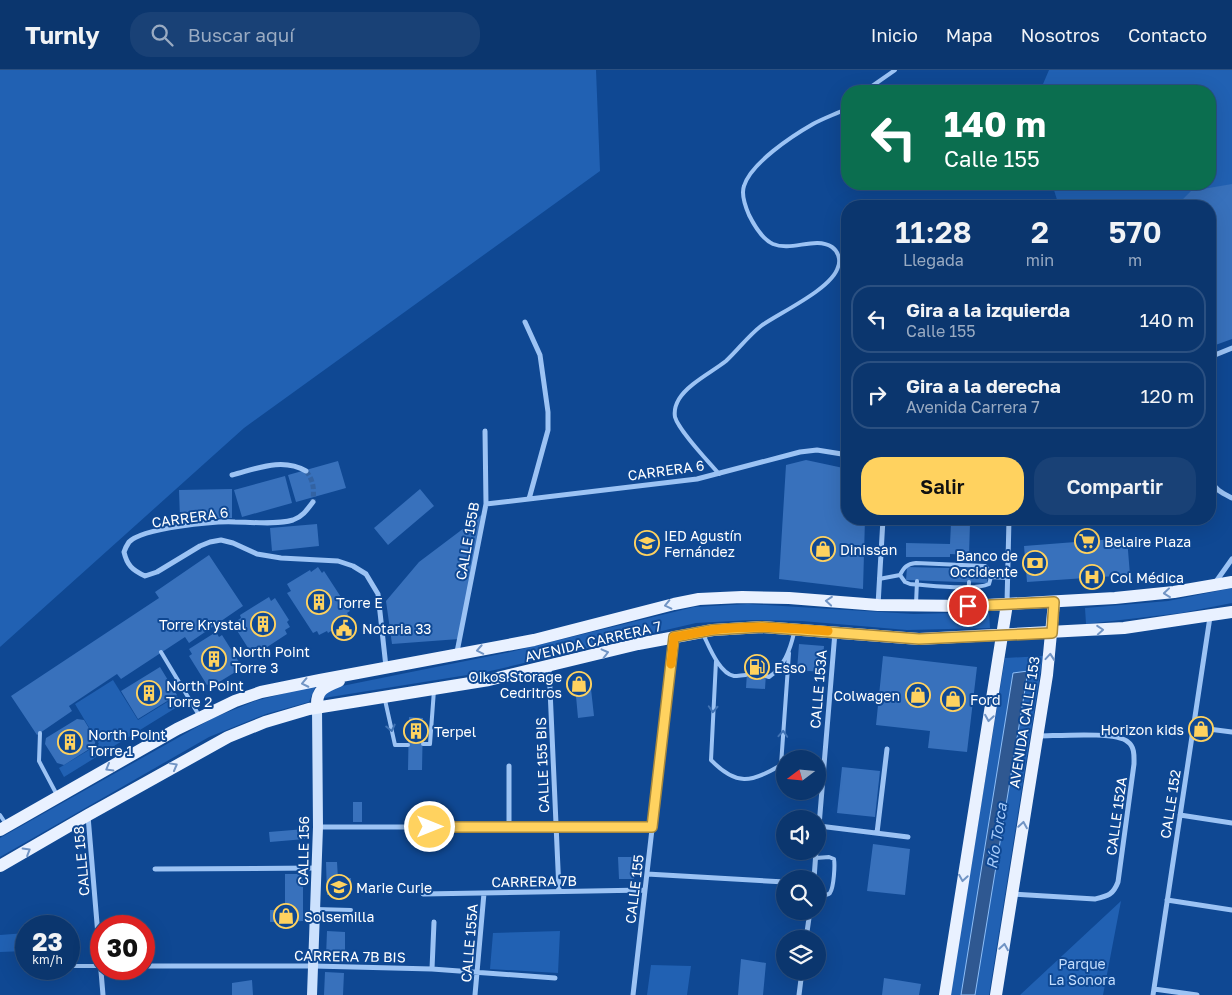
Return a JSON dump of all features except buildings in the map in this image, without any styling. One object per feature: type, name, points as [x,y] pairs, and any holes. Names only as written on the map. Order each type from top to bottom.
[{"type":"main road","name":"AVENIDA CARRERA 7","points":[[4,828],[200,717],[261,692],[534,640],[606,620],[699,599],[736,597],[789,598],[878,605],[968,606],[1115,598],[1174,592],[1232,582]]},
{"type":"main road","name":"AVENIDA CALLE 153","points":[[996,995],[1048,676],[1054,602]]},
{"type":"main road","points":[[945,995],[1007,604]]},
{"type":"main road","name":"AVENIDA CARRERA 7","points":[[0,866],[88,814],[228,737],[285,716],[317,708],[489,680],[702,632],[762,627],[796,628],[919,639],[1124,628],[1232,612]]},
{"type":"main road","points":[[317,708],[317,698],[326,686],[367,671]]},
{"type":"street","points":[[525,322],[540,355],[548,412],[548,430],[529,498]]},
{"type":"street","points":[[1216,355],[1232,348]]},
{"type":"street","name":"CALLE 155B","points":[[456,655],[486,504],[485,431]]},
{"type":"street","name":"CARRERA 6","points":[[486,504],[697,478],[719,474],[800,452],[817,450],[841,453]]},
{"type":"street","points":[[232,475],[284,463],[297,466],[306,471]]},
{"type":"street","points":[[1216,489],[1232,498]]},
{"type":"street","name":"CARRERA 6","points":[[313,502],[303,514],[294,520],[210,523],[145,534],[130,541],[124,552],[127,564],[136,572],[145,576],[157,572],[200,546],[221,540],[233,543],[257,554],[281,558],[338,561],[354,566],[366,574],[378,594],[386,667]]},
{"type":"street","points":[[878,605],[883,525]]},
{"type":"street","points":[[1007,604],[1009,525]]},
{"type":"street","points":[[1213,586],[1232,559]]},
{"type":"street","name":"CALLE 152","points":[[1154,992],[1210,616]]},
{"type":"street","name":"CALLE 153A","points":[[819,810],[835,632]]},
{"type":"street","name":"CALLE 155","points":[[633,995],[674,637]]},
{"type":"street","name":"CALLE 155 BIS","points":[[549,667],[559,891]]},
{"type":"street","name":"CALLE 156","points":[[312,995],[318,827],[317,708]]},
{"type":"street","points":[[1193,727],[1232,732]]},
{"type":"street","name":"CALLE 152A","points":[[1012,894],[1095,899],[1105,897],[1114,892],[1118,882],[1134,764],[1134,752],[1130,743],[1122,737],[1109,736],[1038,736]]},
{"type":"street","points":[[877,833],[887,749]]},
{"type":"street","points":[[509,766],[509,827]]},
{"type":"street","name":"CALLE 158","points":[[88,814],[97,915]]},
{"type":"street","points":[[1180,815],[1232,823]]},
{"type":"street","points":[[318,827],[652,827]]},
{"type":"street","points":[[826,827],[908,837]]},
{"type":"street","points":[[155,869],[317,868]]},
{"type":"street","points":[[647,874],[776,881]]},
{"type":"street","name":"CARRERA 7B","points":[[423,894],[645,890]]},
{"type":"street","name":"CALLE 155A","points":[[476,995],[484,893]]},
{"type":"street","points":[[1167,900],[1232,910]]},
{"type":"street","points":[[432,969],[434,922]]},
{"type":"street","name":"CARRERA 7B BIS","points":[[155,966],[314,966],[432,969],[556,978]]},
{"type":"street","name":"CALLE 158","points":[[102,980],[103,995]]},
{"type":"street","points":[[799,995],[801,980]]},
{"type":"street","points":[[1154,992],[1197,995]]},
{"type":"lane","points":[[874,85],[895,70]]},
{"type":"lane","points":[[719,474],[679,426],[675,416],[675,406],[679,398],[739,350],[761,327],[801,302],[829,280],[839,266],[836,251],[831,246],[815,244],[789,248],[772,243],[756,228],[746,209],[743,188],[751,170],[792,137],[814,123],[841,111]]},
{"type":"lane","points":[[879,579],[900,574],[904,567],[909,564],[986,566],[990,570],[992,577],[989,584],[984,586],[905,582],[900,574]]},
{"type":"lane","points":[[992,577],[1008,578]]},
{"type":"lane","points":[[916,583],[916,606]]},
{"type":"lane","points":[[968,606],[969,585]]},
{"type":"lane","points":[[716,661],[710,760],[724,773],[742,780],[767,773],[780,765],[789,653],[796,628]]},
{"type":"lane","points":[[702,632],[716,661],[724,670],[732,676],[746,675]]},
{"type":"lane","points":[[161,652],[200,717]]},
{"type":"lane","points":[[766,676],[770,677],[777,672],[789,653]]},
{"type":"lane","points":[[423,744],[430,744],[434,689]]},
{"type":"lane","points":[[384,698],[396,745],[408,745]]},
{"type":"lane","points":[[40,732],[39,762],[58,797]]},
{"type":"lane","points":[[0,815],[4,828]]},
{"type":"lane","points":[[826,857],[834,859],[834,863],[832,886],[826,895]]},
{"type":"lane","points":[[316,909],[351,910]]},
{"type":"green space","points":[[0,70],[596,70],[600,171],[244,428],[0,647]]},
{"type":"green space","points":[[1049,70],[1232,70],[1232,186],[1194,200],[1057,200],[1054,190],[1216,190],[1216,85],[1043,85]]},
{"type":"green space","points":[[1232,588],[1232,603],[1181,613],[1086,624],[1085,608],[1168,601]]},
{"type":"green space","points":[[748,604],[914,614],[989,612],[990,628],[907,630],[802,621],[752,620],[696,623],[486,672],[324,698],[325,692],[332,688],[510,652],[694,607]]},
{"type":"green space","points":[[1043,656],[989,995],[950,995],[1005,658]]},
{"type":"green space","points":[[113,680],[138,720],[177,696],[182,704],[64,777],[59,768],[99,744],[75,704]]},
{"type":"green space","points":[[316,685],[309,702],[266,714],[209,737],[0,857],[0,838],[213,718],[255,701]]},
{"type":"green space","name":"Parque La Sonora","points":[[1121,901],[1103,995],[1020,995]]},
{"type":"green space","points":[[560,931],[558,973],[490,969],[493,933]]},
{"type":"green space","points":[[15,934],[15,951],[0,952],[0,935]]},
{"type":"green space","points":[[651,965],[691,966],[687,995],[647,995]]},
{"type":"water","name":"Río Torca","points":[[1028,671],[975,995],[961,995],[1013,673]]},
{"type":"tunnel","points":[[306,471],[313,485],[313,502]]},
{"type":"slow traffic","points":[[671,664],[674,637],[712,630],[748,627],[828,631]]},
{"type":"place","name":"Belaire Plaza","points":[[1087,541]]},
{"type":"place","name":"IED Agustín Fernández","points":[[647,543]]},
{"type":"place","name":"Dinissan","points":[[823,549]]},
{"type":"place","name":"Banco de Occidente","points":[[1035,563]]},
{"type":"place","name":"Col Médica","points":[[1092,577]]},
{"type":"place","name":"Torre E","points":[[319,602]]},
{"type":"place","name":"Torre Krystal","points":[[263,624]]},
{"type":"place","name":"Notaria 33","points":[[344,628]]},
{"type":"place","name":"North Point Torre 3","points":[[214,659]]},
{"type":"place","name":"Esso","points":[[757,667]]},
{"type":"place","name":"Oikos Storage Cedritros","points":[[579,684]]},
{"type":"place","name":"North Point Torre 2","points":[[149,693]]},
{"type":"place","name":"Colwagen","points":[[918,695]]},
{"type":"place","name":"Ford","points":[[953,699]]},
{"type":"place","name":"Horizon kids","points":[[1201,729]]},
{"type":"place","name":"Terpel","points":[[416,731]]},
{"type":"place","name":"North Point Torre 1","points":[[70,742]]},
{"type":"place","name":"Marie Curie","points":[[339,887]]},
{"type":"place","name":"Solsemilla","points":[[286,916]]},
{"type":"route","points":[[430,827],[652,827],[674,637],[712,630],[762,627],[796,628],[919,639],[1052,633],[1054,602],[968,606]]}]
